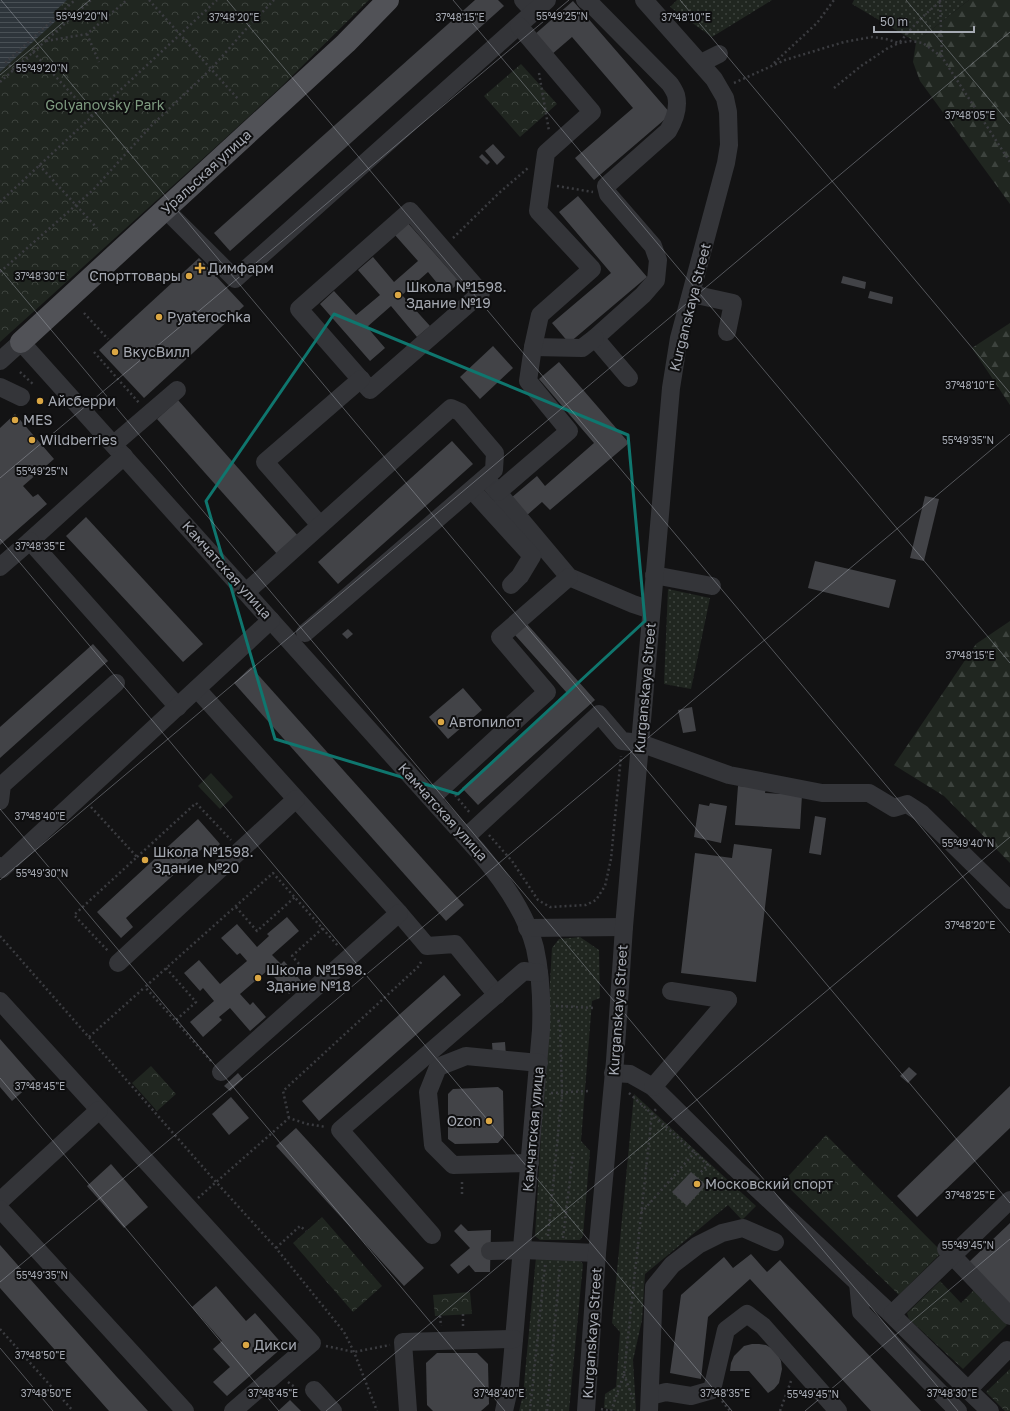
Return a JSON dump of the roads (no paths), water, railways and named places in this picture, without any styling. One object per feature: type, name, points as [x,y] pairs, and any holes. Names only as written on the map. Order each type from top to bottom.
[{"type":"main road","name":"Уральская улица","points":[[22,342],[165,208],[346,43],[388,0]]},
{"type":"street","points":[[165,208],[235,279],[519,26],[528,6],[548,0]]},
{"type":"street","points":[[533,347],[582,348],[643,295],[656,280],[658,260],[652,246],[608,194],[606,186],[668,131],[673,122],[676,108],[676,95],[670,84],[594,7],[585,0]]},
{"type":"street","name":"Kurganskaya Street","points":[[593,1410],[597,1253],[624,927],[631,742],[651,610],[672,382],[680,338],[721,186],[729,145],[728,112],[721,89],[654,4]]},
{"type":"street","points":[[498,492],[569,431],[528,381],[540,315],[592,269],[538,211],[549,151],[592,112],[519,26]]},
{"type":"street","points":[[701,62],[719,54]]},
{"type":"street","points":[[410,211],[481,293],[370,390],[361,380],[299,309],[410,211]]},
{"type":"street","points":[[692,294],[733,303],[727,332]]},
{"type":"street","points":[[595,338],[629,378]]},
{"type":"street","points":[[0,361],[22,342]]},
{"type":"street","name":"Камчатская улица","points":[[22,342],[493,868],[507,888],[528,928],[534,947],[542,1003],[541,1030],[510,1385],[504,1411]]},
{"type":"street","points":[[320,525],[266,462],[361,380]]},
{"type":"street","points":[[0,387],[27,391]]},
{"type":"street","points":[[0,567],[30,541],[119,450],[149,414],[177,390]]},
{"type":"street","points":[[246,592],[452,408],[460,412],[495,452],[494,470],[305,633]]},
{"type":"street","points":[[485,478],[569,577],[632,604],[651,610]]},
{"type":"street","points":[[472,490],[532,556],[520,576],[511,585]]},
{"type":"street","points":[[30,541],[178,707]]},
{"type":"street","points":[[654,575],[712,586]]},
{"type":"street","points":[[431,798],[548,692],[500,637],[569,577]]},
{"type":"street","points":[[0,866],[2,869],[271,620]]},
{"type":"street","points":[[0,801],[2,785],[116,683]]},
{"type":"street","points":[[197,689],[427,946],[455,944],[497,995]]},
{"type":"street","points":[[466,837],[599,714],[631,742],[729,775],[822,793],[869,793],[894,808],[907,804],[921,813],[1010,900]]},
{"type":"street","points":[[118,963],[296,799]]},
{"type":"street","points":[[221,1072],[399,913]]},
{"type":"street","points":[[528,928],[624,927]]},
{"type":"street","points":[[432,1235],[340,1130],[524,971],[538,973]]},
{"type":"street","points":[[658,1092],[728,1000],[671,991]]},
{"type":"street","points":[[0,1001],[312,1342],[233,1411]]},
{"type":"street","points":[[530,1162],[453,1165],[434,1145],[428,1092],[438,1067],[466,1056],[539,1063]]},
{"type":"street","points":[[613,1074],[630,1074],[658,1092],[892,1314],[977,1403],[1007,1350]]},
{"type":"street","points":[[0,1201],[99,1110]]},
{"type":"street","points":[[892,1314],[949,1252],[1010,1200]]},
{"type":"street","points":[[0,1209],[185,1411]]},
{"type":"street","points":[[645,1404],[654,1287],[672,1265],[698,1245],[722,1233],[743,1228],[775,1242]]},
{"type":"street","points":[[490,1251],[522,1250],[597,1253]]},
{"type":"street","points":[[949,1252],[1010,1316]]},
{"type":"street","points":[[858,1283],[861,1312],[958,1411]]},
{"type":"street","points":[[645,1404],[666,1392],[691,1396],[712,1390],[726,1330],[747,1314],[763,1326],[838,1411]]},
{"type":"street","points":[[408,1411],[403,1342],[514,1339]]},
{"type":"street","points":[[314,1390],[333,1411]]},
{"type":"place","name":"Димфарм","points":[[200,268]]},
{"type":"place","name":"Спорттовары","points":[[189,276]]},
{"type":"place","name":"Школа №1598. Здание №19","points":[[398,295]]},
{"type":"place","name":"Pyaterochka","points":[[159,317]]},
{"type":"place","name":"ВкусВилл","points":[[115,352]]},
{"type":"place","name":"Айсберри","points":[[40,401]]},
{"type":"place","name":"MES","points":[[15,420]]},
{"type":"place","name":"Wildberries","points":[[32,440]]},
{"type":"place","name":"Автопилот","points":[[441,722]]},
{"type":"place","name":"Школа №1598. Здание №20","points":[[145,860]]},
{"type":"place","name":"Школа №1598. Здание №18","points":[[258,978]]},
{"type":"place","name":"Ozon","points":[[489,1121]]},
{"type":"place","name":"Московский спорт","points":[[697,1184]]},
{"type":"place","name":"Дикси","points":[[246,1345]]},
{"type":"park label","name":"Golyanovsky Park","points":[[105,105]]}]
